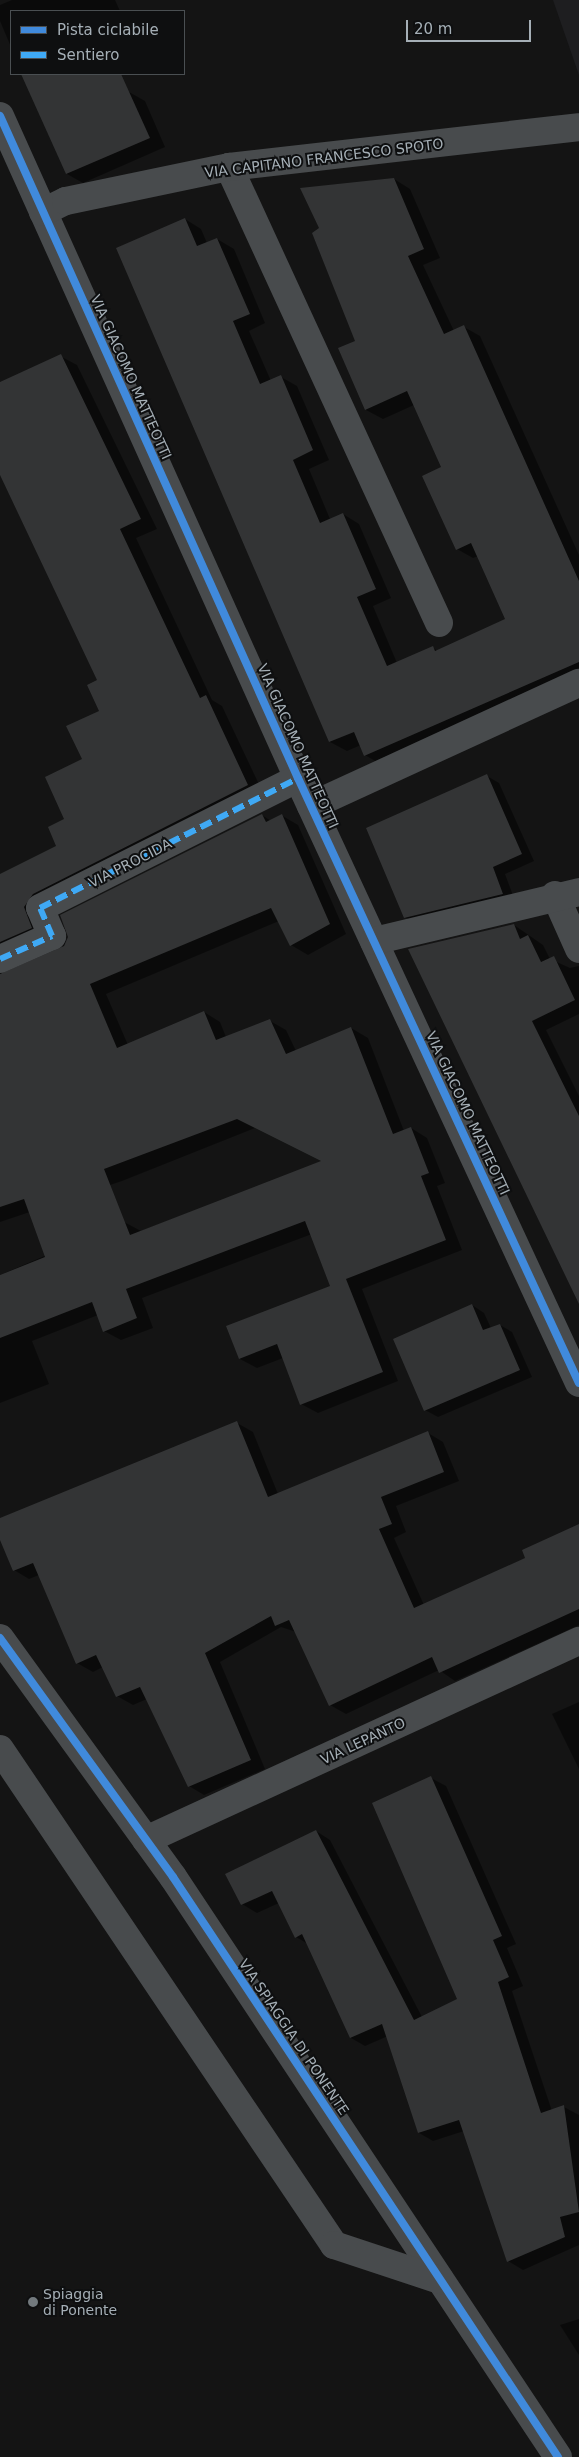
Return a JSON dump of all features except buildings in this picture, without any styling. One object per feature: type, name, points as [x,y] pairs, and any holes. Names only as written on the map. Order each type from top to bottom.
[{"type":"street","name":"VIA GIACOMO MATTEOTTI","points":[[0,116],[298,778],[579,1382]]},
{"type":"street","name":"VIA CAPITANO FRANCESCO SPOTO","points":[[43,212],[66,201],[229,167],[579,128]]},
{"type":"street","points":[[229,167],[439,623]]},
{"type":"street","points":[[312,806],[579,684]]},
{"type":"street","name":"VIA PROCIDA","points":[[0,959],[52,936],[40,908],[298,778]]},
{"type":"street","points":[[374,941],[567,894],[579,949]]},
{"type":"street","name":"VIA SPIAGGIA DI PONENTE","points":[[0,1638],[146,1840],[558,2457]]},
{"type":"street","name":"VIA LEPANTO","points":[[146,1840],[579,1641]]},
{"type":"street","points":[[0,1749],[334,2245],[440,2280]]},
{"type":"shaded area","points":[[553,0],[579,0],[579,75]]},
{"type":"marked path","points":[[0,959],[52,936],[40,908],[298,778]]},
{"type":"cycle path","points":[[0,116],[298,778],[579,1383]]},
{"type":"cycle path","points":[[0,1638],[173,1877],[558,2457]]},
{"type":"place","name":"Spiaggia di Ponente","points":[[33,2302]]}]
